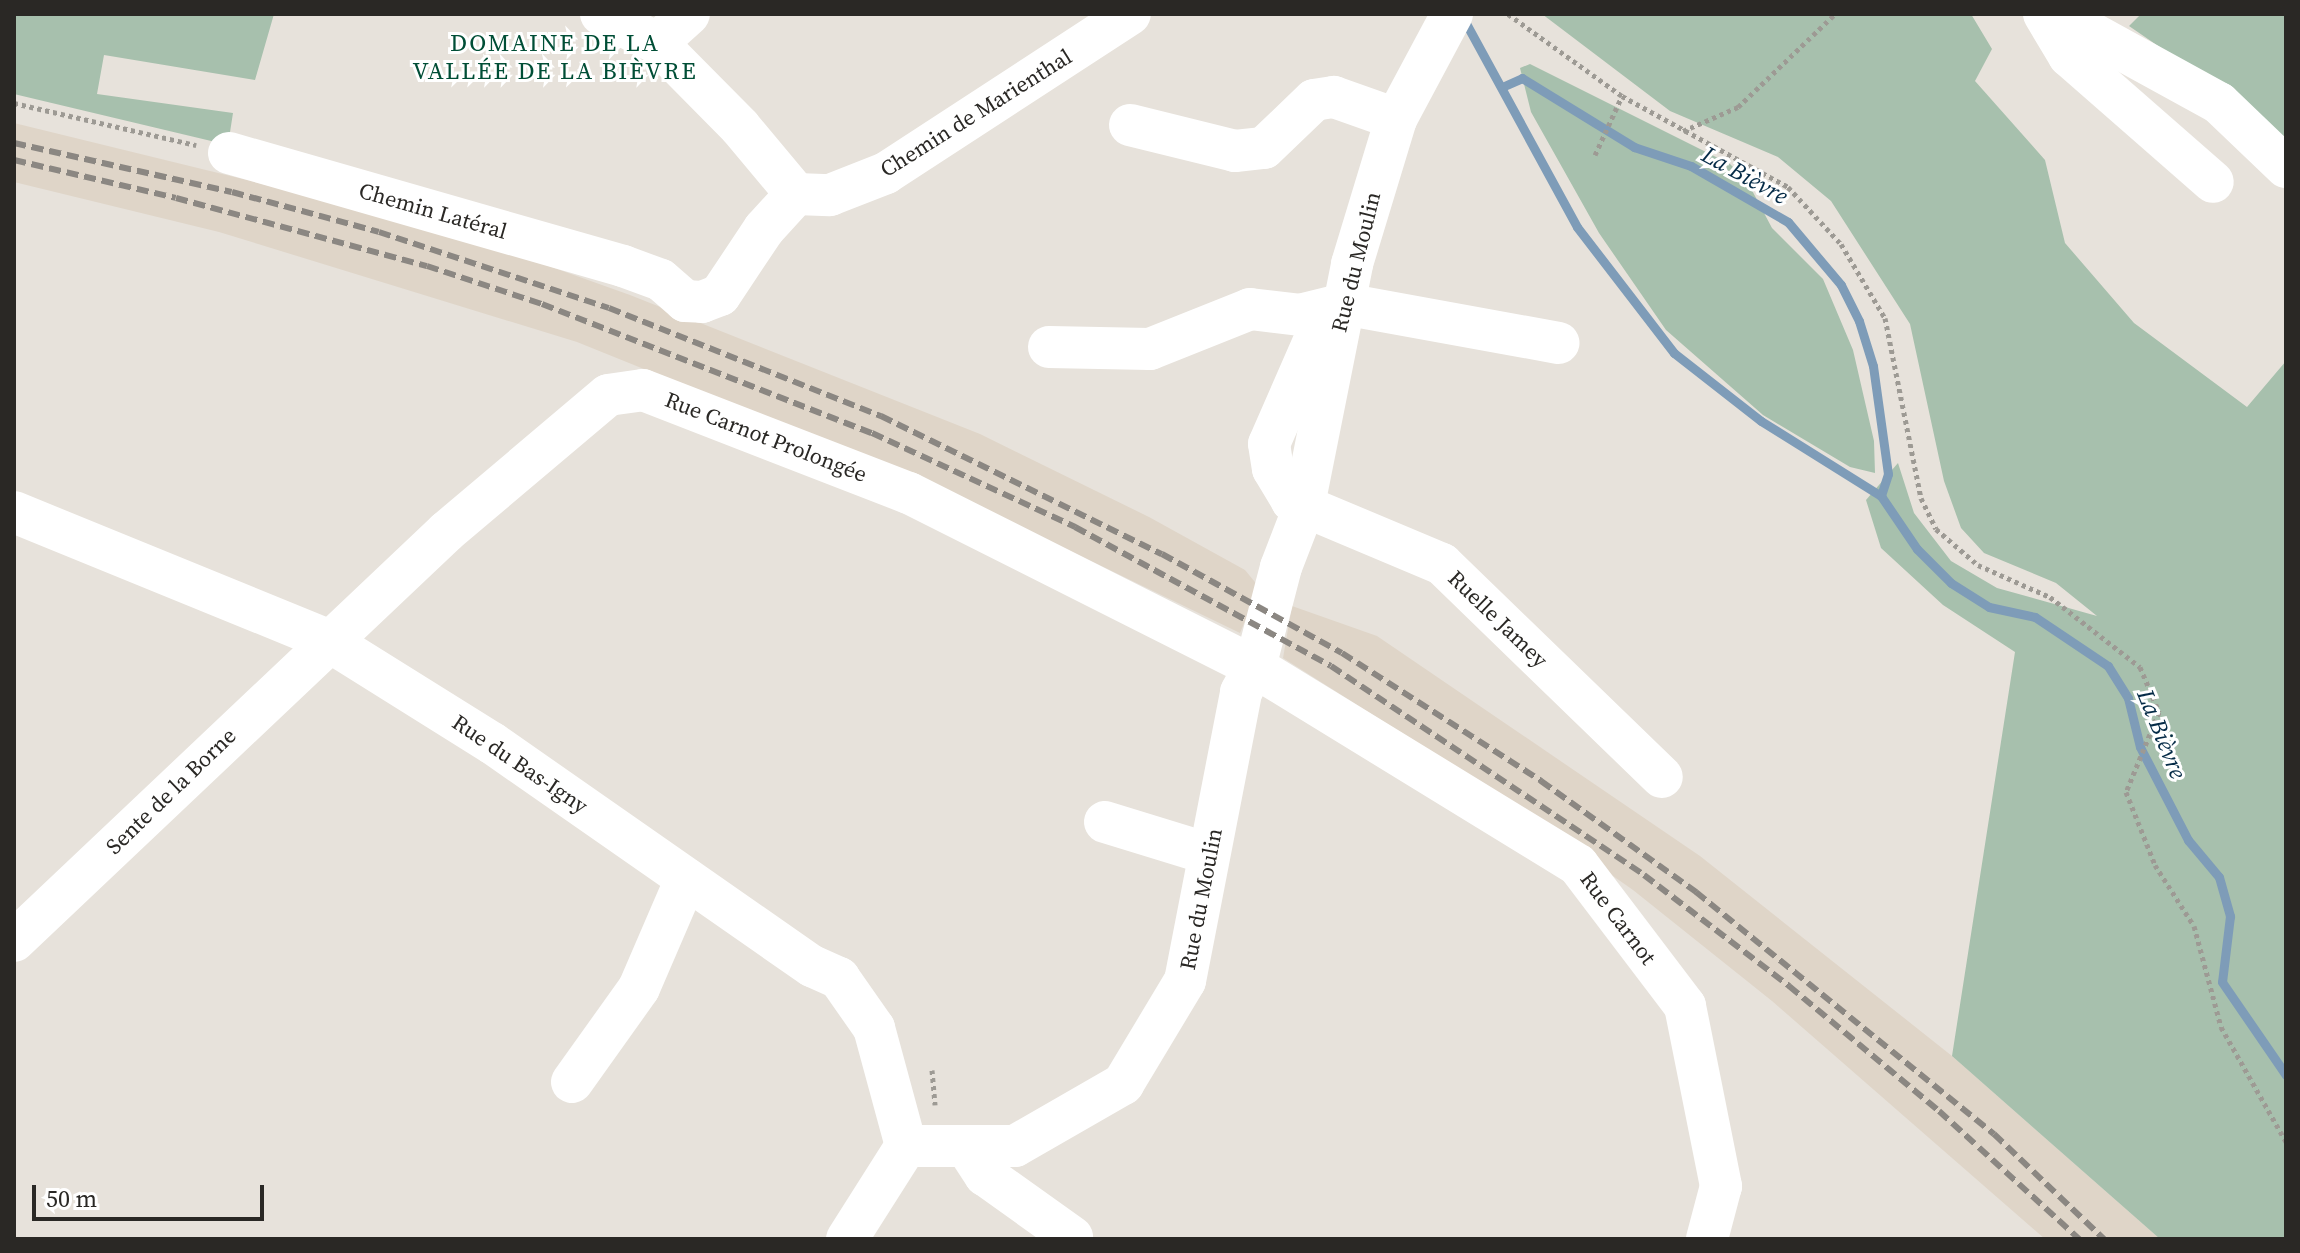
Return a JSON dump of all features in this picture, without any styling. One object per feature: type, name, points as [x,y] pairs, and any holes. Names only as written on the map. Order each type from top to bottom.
[{"type":"street","points":[[601,14],[657,43],[740,127],[796,194]]},
{"type":"street","points":[[657,43],[689,14]]},
{"type":"street","name":"Chemin de Marienthal","points":[[796,194],[830,195],[886,173],[1130,14]]},
{"type":"street","points":[[2044,14],[2069,56],[2213,182]]},
{"type":"street","points":[[2057,14],[2219,103],[2286,167]]},
{"type":"street","name":"Rue du Moulin","points":[[906,1146],[1015,1146],[1123,1084],[1185,981],[1241,692],[1255,667],[1281,567],[1303,510],[1336,306],[1396,119],[1440,18]]},
{"type":"street","points":[[1130,125],[1235,151],[1264,148],[1314,100],[1334,97],[1396,119]]},
{"type":"street","name":"Chemin Latéral","points":[[229,153],[623,266],[661,280],[685,301],[702,302],[720,295],[764,229],[796,194]]},
{"type":"street","points":[[1049,347],[1150,349],[1250,309],[1300,315],[1336,306],[1558,343]]},
{"type":"street","name":"Rue Carnot Prolongée","points":[[327,640],[608,395],[643,390],[909,493],[1255,667]]},
{"type":"street","name":"Ruelle Jamey","points":[[1303,510],[1442,564],[1662,777]]},
{"type":"street","name":"Rue du Bas-Igny","points":[[14,512],[327,640],[492,743],[812,966],[839,978],[864,1008],[906,1146]]},
{"type":"street","name":"Sente de la Borne","points":[[14,941],[327,640]]},
{"type":"street","name":"Rue Carnot","points":[[1255,667],[1578,865],[1685,1006],[1721,1186],[1707,1239]]},
{"type":"street","points":[[1105,822],[1209,854]]},
{"type":"street","points":[[572,1082],[639,988],[686,879]]},
{"type":"street","points":[[847,1239],[906,1146]]},
{"type":"street","points":[[966,1146],[985,1175],[1072,1237]]},
{"type":"path","points":[[1508,14],[1622,96],[1788,187],[1841,244],[1885,318],[1921,498],[1936,529],[1978,565],[2050,597],[2140,667],[2159,712],[2126,792],[2155,865],[2194,926],[2221,1027],[2286,1142]]},
{"type":"path","points":[[1683,131],[1738,107],[1835,14]]},
{"type":"path","points":[[1595,155],[1622,96]]},
{"type":"path","points":[[14,103],[229,153]]},
{"type":"shaded area","points":[[14,123],[442,228],[630,295],[980,434],[1149,517],[1245,570],[1259,587],[1240,633],[946,491],[577,342],[219,232],[14,182]]},
{"type":"shaded area","points":[[1292,606],[1377,636],[1700,856],[1952,1056],[2160,1239],[2045,1239],[1772,1001],[1633,890],[1479,782],[1283,658]]},
{"type":"green space","points":[[14,14],[274,14],[255,80],[104,55],[97,94],[233,113],[228,145],[14,94]]},
{"type":"green space","points":[[1542,14],[1971,14],[1992,49],[1975,81],[2045,160],[2065,243],[2134,323],[2247,407],[2286,361],[2286,1239],[2160,1239],[1952,1056],[2015,652],[1943,605],[1881,548],[1866,500],[1898,463],[1914,513],[1951,561],[1997,588],[2097,616],[2056,583],[1984,553],[1961,528],[1944,481],[1910,324],[1831,201],[1778,157],[1670,111]]},
{"type":"green space","points":[[2141,14],[2286,14],[2286,152],[2218,87],[2129,26]]},
{"type":"green space","points":[[1530,64],[1730,164],[1747,181],[1772,228],[1823,279],[1853,350],[1874,441],[1875,473],[1850,467],[1763,415],[1666,330],[1599,233],[1531,112],[1520,68]]},
{"type":"waterway","name":"La Bièvre","points":[[1462,16],[1577,227],[1674,353],[1761,421],[1881,496],[1917,549],[1951,583],[1989,607],[2035,617],[2108,666],[2128,698],[2140,747],[2188,840],[2219,877],[2230,916],[2222,982],[2286,1075]]},
{"type":"waterway","name":"La Bièvre","points":[[1502,87],[1522,78],[1634,147],[1691,166],[1788,222],[1841,285],[1859,321],[1873,366],[1888,474],[1881,496]]},
{"type":"railway","points":[[14,143],[232,192],[379,232],[609,308],[881,416],[1162,554],[1342,653],[1541,781],[1696,892],[1994,1134],[2104,1239]]},
{"type":"railway","points":[[14,160],[176,198],[427,266],[542,304],[872,433],[1075,527],[1331,666],[1644,875],[1789,986],[1939,1111],[2079,1239]]},
{"type":"district","name":"DOMAINE DE LA VALLÉE DE LA BIÈVRE","points":[[555,57]]}]
